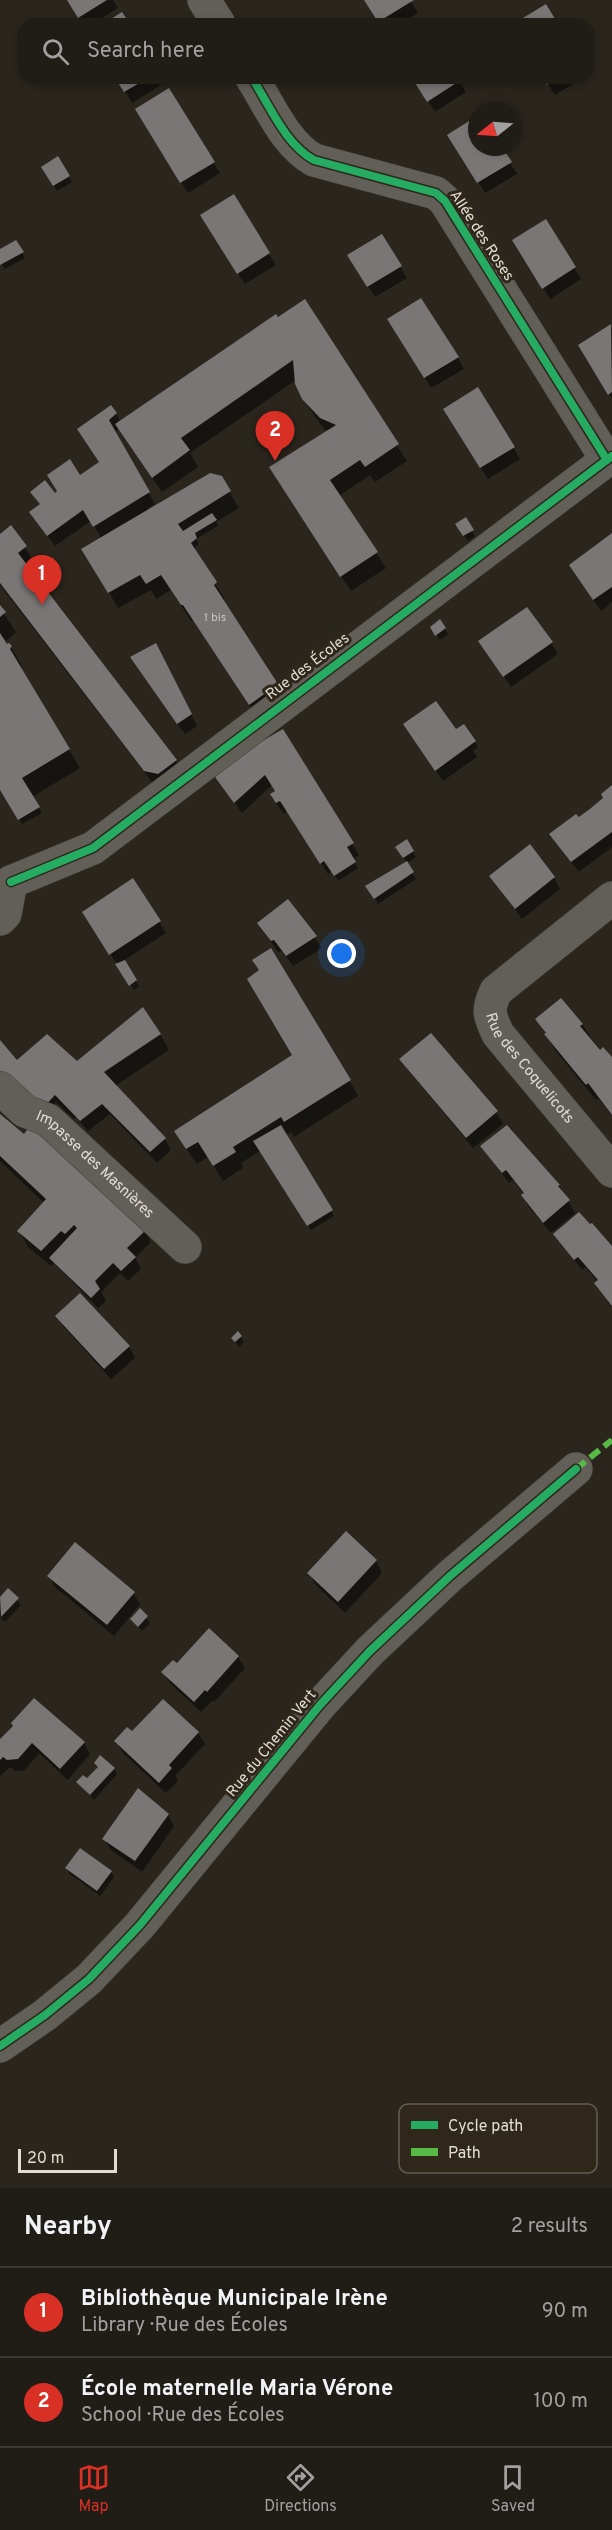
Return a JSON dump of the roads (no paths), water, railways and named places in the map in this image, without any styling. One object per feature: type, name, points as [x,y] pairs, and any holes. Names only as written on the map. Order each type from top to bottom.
[{"type":"street","points":[[204,0],[215,18]]},
{"type":"street","name":"Allée des Roses","points":[[256,84],[293,145],[304,154],[314,160],[436,193],[445,201],[609,458]]},
{"type":"street","name":"Rue des Écoles","points":[[5,871],[93,848],[609,458]]},
{"type":"street","points":[[0,919],[5,914],[5,871]]},
{"type":"street","name":"Rue des Coquelicots","points":[[612,898],[496,990],[489,1005],[490,1017],[498,1034],[612,1171]]},
{"type":"street","name":"Impasse des Masnières","points":[[0,1088],[25,1111],[48,1120],[185,1247]]},
{"type":"street","name":"Rue du Chemin Vert","points":[[0,2046],[45,2015],[89,1979],[140,1925],[320,1705],[370,1651],[450,1576],[576,1469]]},
{"type":"place","name":"École maternelle Maria Vérone","points":[[275,461]]},
{"type":"place","name":"Bibliothèque Municipale Irène","points":[[42,605]]}]
